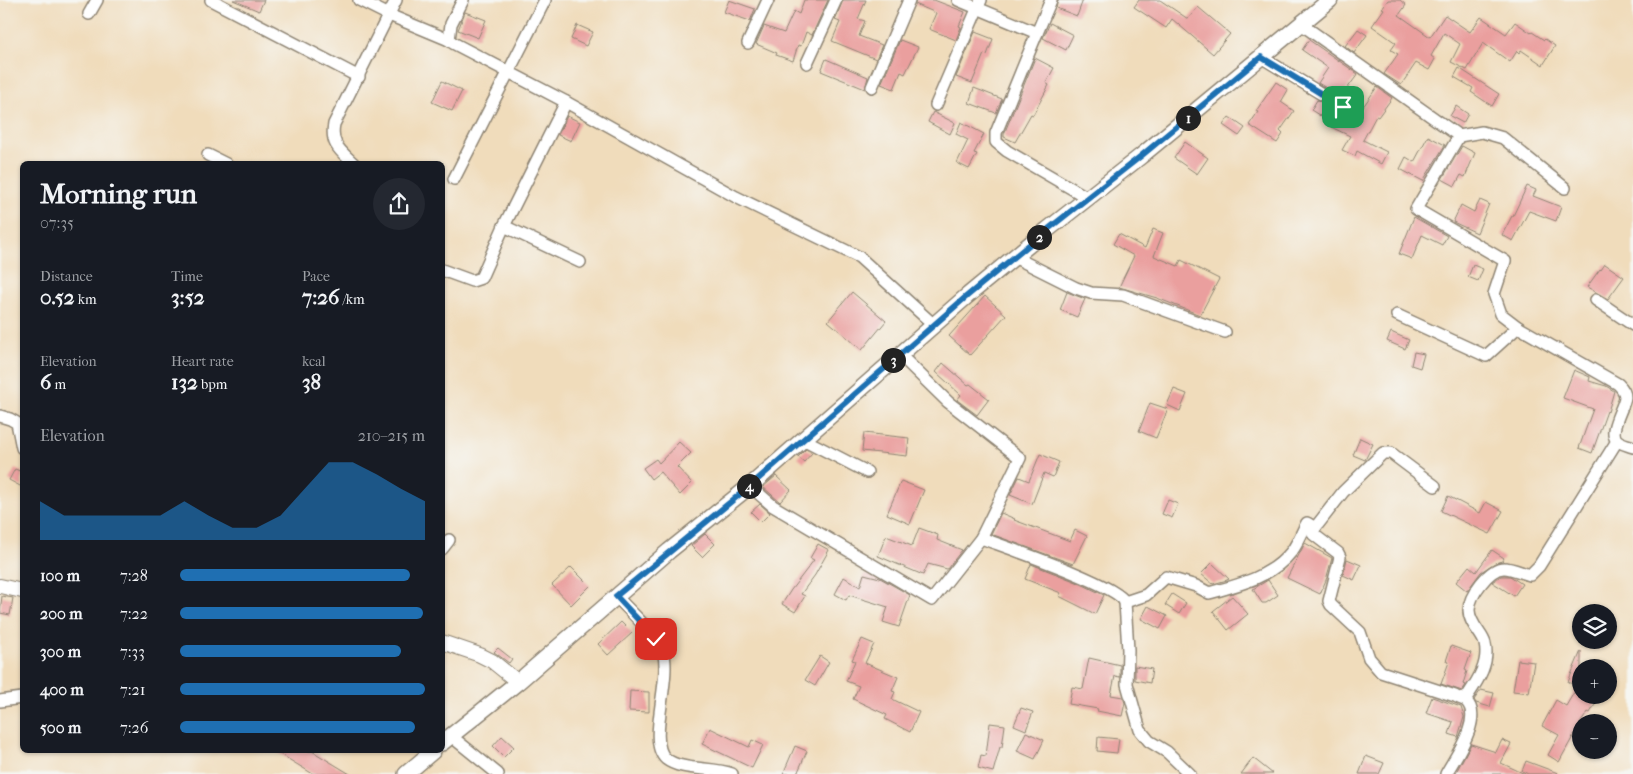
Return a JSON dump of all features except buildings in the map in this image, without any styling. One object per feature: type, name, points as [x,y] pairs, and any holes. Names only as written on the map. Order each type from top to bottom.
[{"type":"main road","points":[[447,739],[518,682],[616,596],[750,486],[899,354],[1014,257],[1141,156],[1330,0]]},
{"type":"main road","points":[[406,774],[431,753]]},
{"type":"street","points":[[89,14],[96,0]]},
{"type":"street","points":[[211,0],[358,77]]},
{"type":"street","points":[[359,0],[389,16],[449,40],[458,47],[566,102],[736,197],[859,257],[934,325]]},
{"type":"street","points":[[351,161],[336,146],[333,139],[334,124],[396,0]]},
{"type":"street","points":[[449,40],[451,24],[464,0]]},
{"type":"street","points":[[454,179],[545,0]]},
{"type":"street","points":[[748,43],[768,0]]},
{"type":"street","points":[[807,63],[836,0]]},
{"type":"street","points":[[872,87],[909,0]]},
{"type":"street","points":[[958,0],[979,4],[1037,33]]},
{"type":"street","points":[[1051,0],[996,133],[996,142],[1007,151],[1088,198]]},
{"type":"street","points":[[936,105],[979,4]]},
{"type":"street","points":[[1301,24],[1459,136],[1482,132],[1502,138],[1565,188]]},
{"type":"street","points":[[1261,57],[1343,107]]},
{"type":"street","points":[[445,271],[472,281],[481,278],[504,226],[566,102]]},
{"type":"street","points":[[1459,136],[1416,210],[1506,261],[1494,294],[1501,314],[1518,327],[1618,384],[1622,388],[1625,397]]},
{"type":"street","points":[[208,155],[220,161]]},
{"type":"street","points":[[504,226],[580,262]]},
{"type":"street","points":[[1014,257],[1076,288],[1092,293],[1123,295],[1225,332]]},
{"type":"street","points":[[1596,300],[1633,325]]},
{"type":"street","points":[[1398,315],[1486,356],[1518,327]]},
{"type":"street","points":[[750,486],[773,506],[932,600],[981,538],[1020,458],[948,402],[899,354]]},
{"type":"street","points":[[1633,386],[1625,397],[1614,436],[1617,441],[1633,447]]},
{"type":"street","points":[[0,416],[10,418],[17,423],[20,438]]},
{"type":"street","points":[[803,439],[867,472]]},
{"type":"street","points":[[1465,700],[1484,667],[1485,644],[1474,627],[1469,610],[1474,593],[1488,575],[1502,568],[1530,575],[1539,566],[1617,441]]},
{"type":"street","points":[[1435,486],[1391,453],[1383,453],[1343,492],[1313,531],[1315,537],[1334,549],[1340,557],[1329,601],[1360,632],[1366,651],[1381,672],[1465,700],[1472,712],[1471,727],[1446,774]]},
{"type":"street","points":[[1125,602],[1146,595],[1166,577],[1196,586],[1209,593],[1240,585],[1271,571],[1292,551],[1307,524],[1315,528]]},
{"type":"street","points":[[981,538],[1030,555],[1099,584],[1123,598],[1125,602],[1128,650],[1127,684],[1140,730],[1148,741],[1167,752],[1190,774]]},
{"type":"street","points":[[0,586],[20,591]]},
{"type":"street","points":[[616,596],[656,639],[662,650],[666,664],[657,736],[660,749],[665,758],[684,766],[710,768],[732,774]]},
{"type":"street","points":[[445,643],[492,661],[518,682]]},
{"type":"street","points":[[0,701],[20,698]]},
{"type":"street","points":[[447,739],[498,774]]},
{"type":"route","points":[[656,639],[616,596],[750,486],[967,296],[1261,57],[1343,107]]}]
